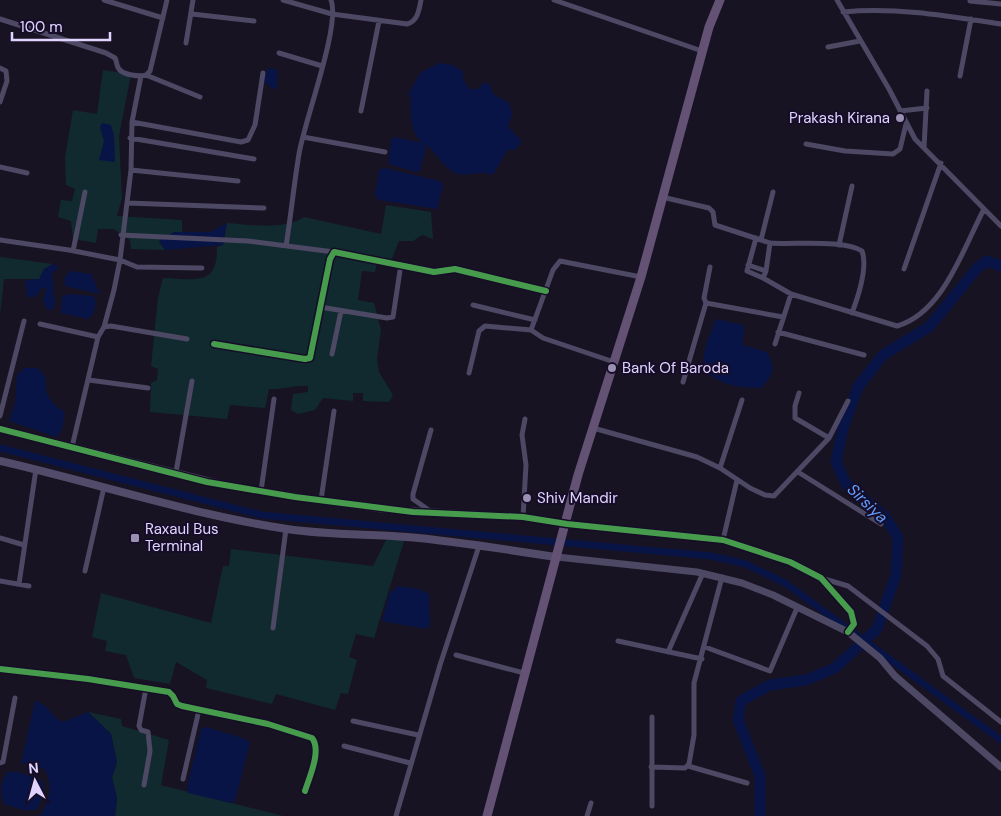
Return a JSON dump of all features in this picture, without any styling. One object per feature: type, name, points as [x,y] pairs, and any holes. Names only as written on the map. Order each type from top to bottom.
[{"type":"main road","points":[[487,816],[524,673],[567,524],[578,475],[641,277],[702,51],[720,0]]},
{"type":"main road","points":[[0,461],[104,486],[164,504],[286,529],[374,537],[406,537],[558,554]]},
{"type":"street","points":[[104,0],[163,18]]},
{"type":"street","points":[[72,447],[98,337],[104,327],[114,290],[120,260],[121,235],[128,203],[132,122],[144,76],[150,70],[166,0]]},
{"type":"street","points":[[186,43],[193,0]]},
{"type":"street","points":[[283,0],[332,14],[407,24],[412,23],[416,17],[421,0]]},
{"type":"street","points":[[286,246],[303,137],[322,66],[332,14],[331,0]]},
{"type":"street","points":[[554,0],[702,51]]},
{"type":"street","points":[[837,0],[890,89],[915,139],[941,163],[1001,226]]},
{"type":"street","points":[[970,2],[1001,4]]},
{"type":"street","points":[[843,12],[888,10],[1001,24]]},
{"type":"street","points":[[192,14],[254,21]]},
{"type":"street","points":[[0,19],[106,53],[115,58],[119,70],[144,76],[200,97]]},
{"type":"street","points":[[960,76],[971,19]]},
{"type":"street","points":[[361,111],[379,21]]},
{"type":"street","points":[[828,47],[860,41]]},
{"type":"street","points":[[279,53],[322,66]]},
{"type":"street","points":[[0,68],[6,70],[7,76],[0,102]]},
{"type":"street","points":[[132,122],[241,142],[248,140],[255,125],[263,73]]},
{"type":"street","points":[[924,148],[927,91]]},
{"type":"street","points":[[900,111],[927,108]]},
{"type":"street","points":[[806,144],[845,151],[894,154],[900,148],[906,124]]},
{"type":"street","points":[[303,137],[385,152]]},
{"type":"street","points":[[130,138],[254,160]]},
{"type":"street","points":[[904,269],[941,163]]},
{"type":"street","points":[[0,166],[27,173]]},
{"type":"street","points":[[131,170],[238,181]]},
{"type":"street","points":[[839,245],[852,186]]},
{"type":"street","points":[[73,251],[85,192]]},
{"type":"street","points":[[773,192],[759,239],[748,264],[750,274],[763,278],[791,294],[897,326],[910,322],[944,290],[984,209]]},
{"type":"street","points":[[662,197],[709,208],[713,212],[715,225],[770,243],[857,247],[864,254],[860,290],[852,313]]},
{"type":"street","points":[[128,203],[264,208]]},
{"type":"street","points":[[121,235],[248,241],[334,252],[434,272],[455,270],[546,291]]},
{"type":"street","points":[[0,240],[120,260],[137,267],[202,268]]},
{"type":"street","points":[[763,278],[770,252],[770,243]]},
{"type":"street","points":[[214,344],[308,359],[311,356],[330,259],[334,252]]},
{"type":"street","points":[[531,330],[553,270],[560,261],[641,277]]},
{"type":"street","points":[[320,307],[394,317],[401,264]]},
{"type":"street","points":[[748,264],[766,271]]},
{"type":"street","points":[[683,382],[706,303],[704,298],[710,267]]},
{"type":"street","points":[[775,344],[791,294]]},
{"type":"street","points":[[706,303],[783,317]]},
{"type":"street","points":[[473,305],[535,320]]},
{"type":"street","points":[[332,354],[342,311]]},
{"type":"street","points":[[0,416],[24,321]]},
{"type":"street","points":[[40,324],[98,337]]},
{"type":"street","points":[[104,327],[111,326],[187,339]]},
{"type":"street","points":[[469,373],[481,328],[485,326],[531,330],[543,338],[614,362]]},
{"type":"street","points":[[778,332],[864,355]]},
{"type":"street","points":[[89,380],[148,388]]},
{"type":"street","points":[[176,472],[192,381]]},
{"type":"street","points":[[799,392],[795,406],[795,418],[829,438]]},
{"type":"street","points":[[261,491],[274,399]]},
{"type":"street","points":[[720,468],[742,400]]},
{"type":"street","points":[[592,428],[697,457],[720,468],[765,496],[774,496],[829,438],[848,401]]},
{"type":"street","points":[[321,500],[334,411]]},
{"type":"street","points":[[523,517],[526,465],[522,435],[525,419]]},
{"type":"street","points":[[0,429],[176,472],[207,482],[261,491],[433,513],[523,517],[567,524],[723,540],[790,562],[821,578],[848,586],[927,646],[938,659],[946,679],[1001,722]]},
{"type":"street","points":[[431,430],[412,494],[413,499],[433,513]]},
{"type":"street","points":[[19,584],[36,469]]},
{"type":"street","points":[[798,472],[881,524]]},
{"type":"street","points":[[723,540],[737,480]]},
{"type":"street","points":[[85,572],[104,486]]},
{"type":"street","points":[[273,628],[286,529]]},
{"type":"street","points":[[0,538],[24,545]]},
{"type":"street","points":[[396,816],[418,735],[479,546]]},
{"type":"street","points":[[558,554],[703,573],[722,577],[773,595],[849,632],[880,658],[895,676],[1001,767]]},
{"type":"street","points":[[668,652],[703,573]]},
{"type":"street","points":[[688,766],[694,735],[694,683],[702,659],[722,577]]},
{"type":"street","points":[[821,578],[851,612],[854,624],[849,632]]},
{"type":"street","points":[[0,581],[29,586]]},
{"type":"street","points":[[705,647],[770,671],[797,608]]},
{"type":"street","points":[[618,641],[702,659]]},
{"type":"street","points":[[456,655],[524,673]]},
{"type":"street","points":[[0,669],[172,693],[177,704],[268,724],[312,738],[315,741],[316,751],[305,791]]},
{"type":"street","points":[[144,785],[150,743],[148,732],[141,730],[139,726],[146,688]]},
{"type":"street","points":[[0,763],[3,762],[15,698]]},
{"type":"street","points":[[183,779],[199,710]]},
{"type":"street","points":[[652,717],[652,806]]},
{"type":"street","points":[[353,721],[418,735]]},
{"type":"street","points":[[344,746],[410,763]]},
{"type":"street","points":[[651,767],[688,766],[747,783]]},
{"type":"street","points":[[587,816],[590,802]]},
{"type":"green space","points":[[103,70],[131,74],[119,136],[122,198],[117,216],[182,220],[182,233],[174,232],[159,242],[165,250],[131,249],[130,240],[114,229],[98,229],[96,243],[73,239],[71,221],[58,217],[61,200],[72,201],[75,189],[66,185],[65,157],[73,110],[97,114]]},
{"type":"green space","points":[[386,205],[431,212],[433,239],[422,235],[413,241],[399,241],[392,259],[378,258],[375,272],[362,271],[358,300],[374,303],[381,330],[377,359],[379,372],[393,395],[389,402],[363,401],[363,393],[353,393],[353,401],[323,398],[315,410],[298,414],[291,410],[293,394],[308,392],[308,386],[303,386],[269,389],[265,408],[230,405],[227,419],[150,412],[151,383],[157,380],[158,369],[151,366],[158,298],[163,278],[194,279],[209,275],[216,260],[217,247],[223,245],[227,223],[277,225],[287,224],[304,217],[381,234]]},
{"type":"green space","points":[[0,257],[53,264],[44,269],[40,279],[4,279],[0,315]]},
{"type":"green space","points":[[387,538],[404,541],[374,638],[356,634],[349,657],[357,660],[348,694],[341,693],[335,710],[276,694],[272,704],[206,688],[207,680],[176,662],[170,684],[134,678],[126,655],[105,651],[107,641],[92,637],[101,593],[211,623],[223,566],[229,566],[231,549],[373,566]]},
{"type":"green space","points":[[88,712],[121,719],[122,726],[169,740],[161,785],[283,816],[115,816],[117,798],[112,778],[117,762],[111,734]]},
{"type":"shaded area","points":[[439,63],[452,65],[463,71],[463,79],[469,89],[478,89],[484,82],[491,86],[493,94],[509,103],[512,114],[508,127],[522,141],[515,150],[507,150],[495,172],[491,175],[482,173],[462,175],[453,172],[425,144],[426,148],[420,171],[416,172],[388,164],[391,139],[395,137],[423,143],[418,138],[413,127],[409,93],[420,73]]},
{"type":"shaded area","points":[[268,68],[276,69],[278,73],[277,88],[273,89],[263,81]]},
{"type":"shaded area","points":[[102,123],[111,125],[114,135],[115,162],[99,160],[104,141],[100,127]]},
{"type":"shaded area","points":[[384,168],[440,181],[443,185],[437,209],[379,200],[375,195],[379,170]]},
{"type":"shaded area","points":[[227,223],[223,245],[165,250],[159,241],[174,232],[210,232]]},
{"type":"shaded area","points":[[53,264],[59,267],[52,274],[55,305],[52,310],[46,309],[43,299],[46,288],[42,288],[35,297],[27,297],[25,280],[39,279],[44,269]]},
{"type":"shaded area","points":[[70,271],[91,274],[100,294],[65,286],[64,278]]},
{"type":"shaded area","points":[[68,294],[93,296],[96,301],[94,313],[88,319],[61,313],[62,297]]},
{"type":"shaded area","points":[[716,319],[744,325],[743,345],[767,352],[772,363],[772,371],[769,379],[761,388],[722,382],[702,368],[706,344]]},
{"type":"shaded area","points":[[24,368],[38,368],[46,378],[46,389],[49,398],[65,412],[62,430],[56,437],[9,421],[15,403],[17,375]]},
{"type":"shaded area","points":[[398,586],[419,589],[429,594],[430,625],[426,629],[382,621],[389,594]]},
{"type":"shaded area","points":[[35,701],[44,705],[55,717],[63,722],[88,712],[111,734],[117,762],[112,778],[117,798],[115,816],[33,816],[41,815],[50,787],[44,769],[21,763]]},
{"type":"shaded area","points":[[206,727],[243,738],[250,742],[235,801],[231,803],[188,793],[187,787],[201,729]]},
{"type":"shaded area","points":[[8,772],[18,772],[42,780],[43,795],[36,810],[23,810],[4,804],[2,796],[3,779]]},
{"type":"waterway","name":"Sirsiya","points":[[760,816],[760,776],[738,720],[741,701],[770,685],[806,680],[835,668],[877,629],[896,575],[898,538],[886,518],[846,484],[836,462],[843,428],[858,387],[883,355],[929,327],[978,267],[987,261],[1001,266]]},
{"type":"waterway","points":[[0,448],[261,515],[711,556],[746,564],[785,583],[1001,740]]},
{"type":"cycle path","points":[[214,344],[305,359],[310,358],[330,259],[334,252],[434,272],[455,269],[546,291]]},
{"type":"cycle path","points":[[0,429],[207,482],[295,497],[413,512],[523,517],[567,524],[723,540],[790,562],[821,578],[851,612],[854,624],[848,632]]},
{"type":"cycle path","points":[[0,669],[88,679],[169,692],[177,704],[182,706],[268,724],[312,738],[316,750],[312,772],[305,791]]},
{"type":"place","name":"Prakash Kirana","points":[[900,118]]},
{"type":"place","name":"Bank Of Baroda","points":[[612,368]]},
{"type":"place","name":"Shiv Mandir","points":[[527,498]]},
{"type":"place","name":"Raxaul Bus Terminal","points":[[135,538]]}]
